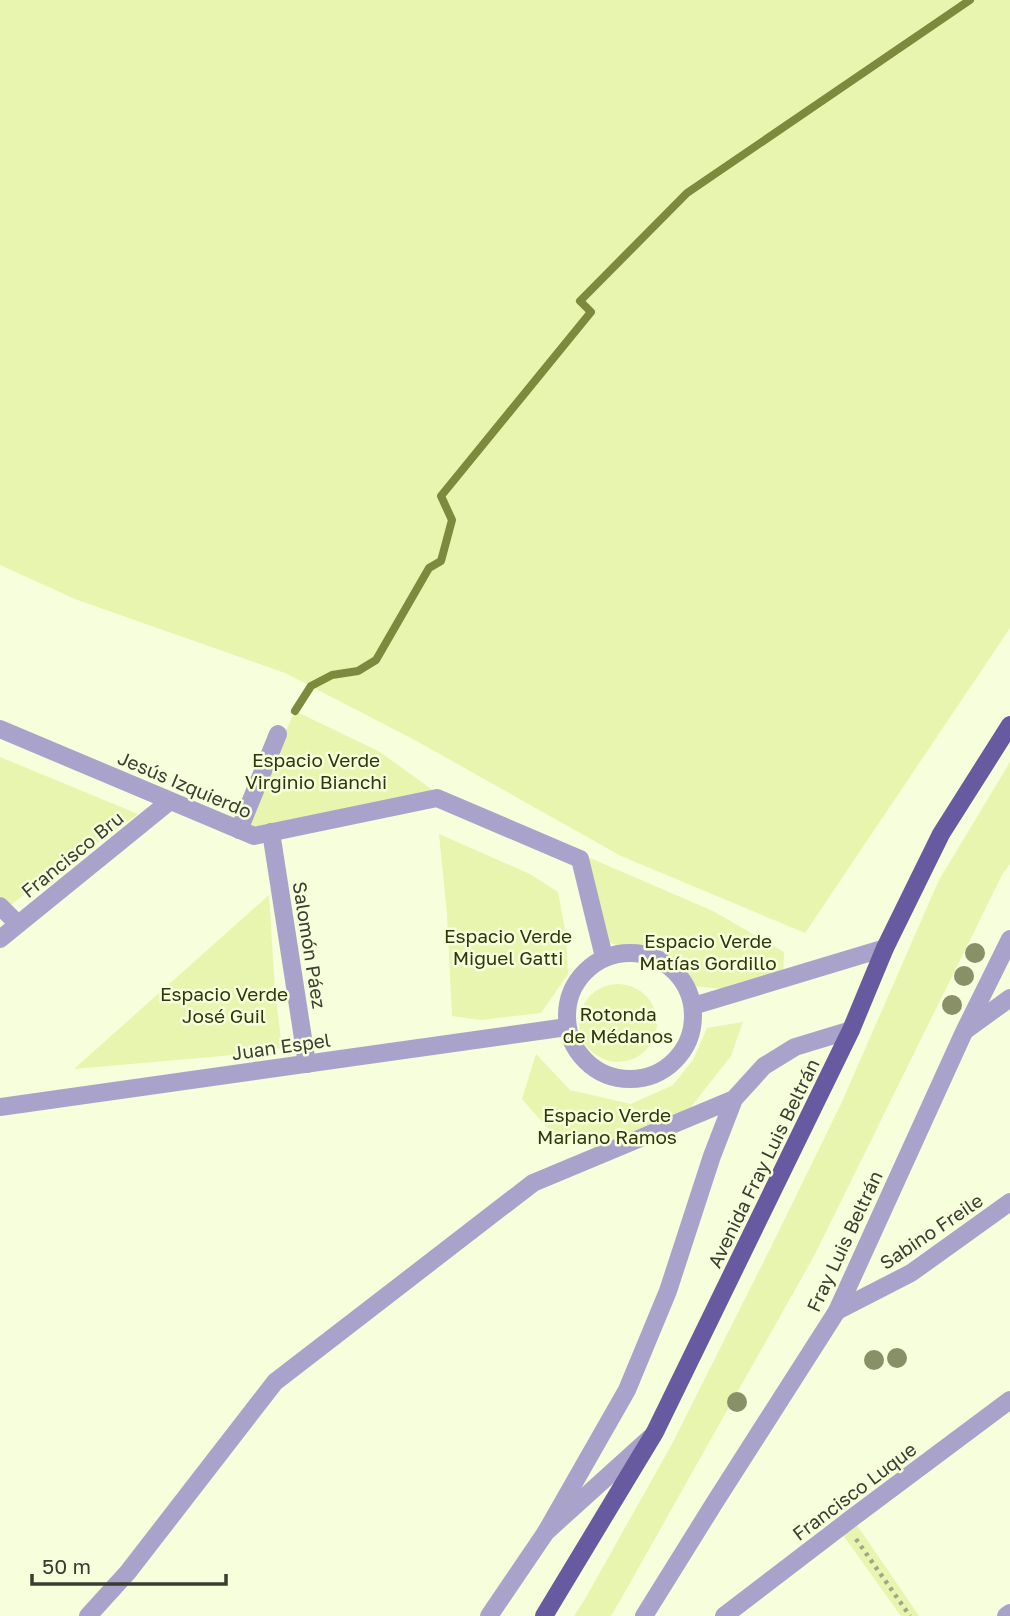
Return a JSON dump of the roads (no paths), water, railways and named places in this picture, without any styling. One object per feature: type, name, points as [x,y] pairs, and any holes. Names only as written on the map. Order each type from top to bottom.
[{"type":"main road","name":"Avenida Fray Luis Beltrán","points":[[544,1616],[655,1433],[851,1030],[885,948],[941,834],[1010,724]]},
{"type":"street","name":"Jesús Izquierdo","points":[[0,729],[254,836],[437,798],[580,859],[604,957]]},
{"type":"street","points":[[239,830],[278,734]]},
{"type":"street","name":"Francisco Bru","points":[[0,939],[170,801]]},
{"type":"street","name":"Salomón Páez","points":[[271,832],[307,1064]]},
{"type":"street","points":[[0,906],[18,924]]},
{"type":"street","name":"Fray Luis Beltrán","points":[[644,1616],[837,1311],[964,1032],[1010,939]]},
{"type":"street","points":[[692,1006],[885,948]]},
{"type":"street","points":[[623,953],[642,953],[660,960],[676,972],[686,987],[692,1006],[692,1028],[684,1048],[670,1065],[651,1076],[629,1079],[608,1076],[589,1064],[575,1048],[567,1027],[567,1006],[574,986],[587,969],[604,957],[623,953]]},
{"type":"street","points":[[964,1032],[1010,998]]},
{"type":"street","name":"Juan Espel","points":[[0,1107],[567,1027]]},
{"type":"street","points":[[489,1616],[546,1532],[627,1390],[668,1291],[712,1156],[734,1100],[764,1066],[795,1046],[851,1030]]},
{"type":"street","points":[[88,1616],[128,1572],[275,1382],[533,1183],[734,1100]]},
{"type":"street","name":"Sabino Freile","points":[[837,1311],[911,1273],[1010,1202]]},
{"type":"street","name":"Francisco Luque","points":[[724,1616],[1010,1400]]},
{"type":"street","points":[[546,1532],[655,1433]]},
{"type":"waterway","points":[[295,711],[311,686],[332,675],[358,671],[376,660],[429,568],[441,561],[452,520],[441,496],[591,312],[580,301],[687,193],[970,0]]},
{"type":"park label","name":"Espacio Verde Virginio Bianchi","points":[[316,770]]},
{"type":"park label","name":"Espacio Verde Miguel Gatti","points":[[508,946]]},
{"type":"park label","name":"Espacio Verde Matías Gordillo","points":[[708,951]]},
{"type":"park label","name":"Espacio Verde José Guil","points":[[224,1004]]},
{"type":"park label","name":"Rotonda de Médanos","points":[[618,1024]]},
{"type":"park label","name":"Espacio Verde Mariano Ramos","points":[[607,1125]]}]
